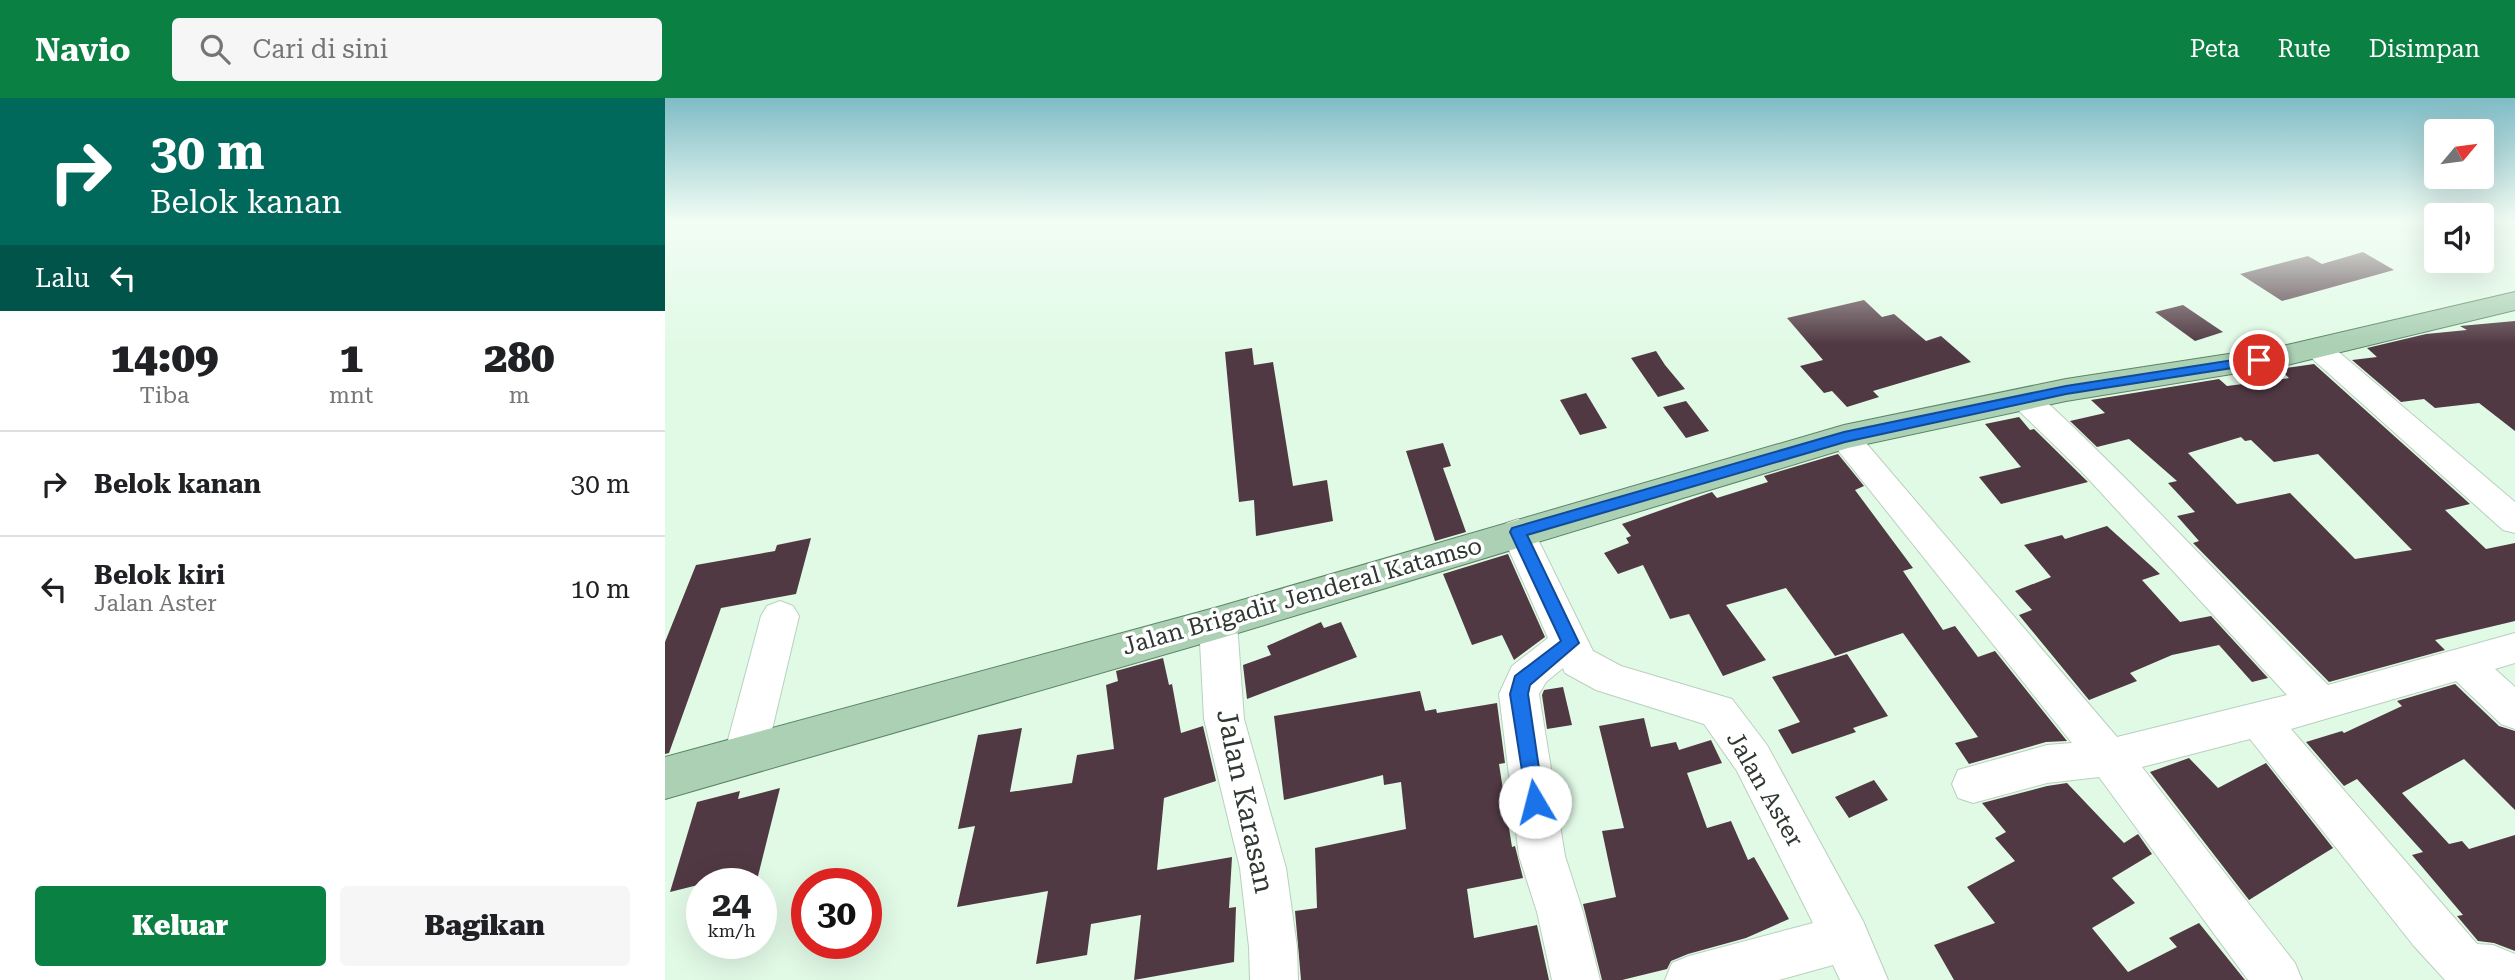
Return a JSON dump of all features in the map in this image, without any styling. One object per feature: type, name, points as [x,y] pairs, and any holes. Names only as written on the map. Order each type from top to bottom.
[{"type":"main road","name":"Jalan Brigadir Jenderal Katamso","points":[[665,778],[1218,623],[1844,437],[2025,399],[2317,348],[2515,301]]},
{"type":"street","points":[[2317,348],[2515,521]]},
{"type":"street","points":[[2025,399],[2094,464],[2321,704]]},
{"type":"street","points":[[1844,437],[2109,757],[2278,980]]},
{"type":"street","name":"Jalan Aster","points":[[1518,532],[1579,662],[1610,679],[1718,711],[1752,758],[1855,959]]},
{"type":"street","points":[[745,755],[780,616]]},
{"type":"street","name":"Jalan Karasan","points":[[1218,623],[1224,719],[1263,868],[1273,947],[1274,980]]},
{"type":"street","points":[[1570,643],[1531,671],[1522,681],[1519,694],[1542,856],[1560,912],[1576,980]]},
{"type":"street","points":[[1973,784],[2047,764],[2109,757],[2321,704],[2515,648]]},
{"type":"street","points":[[2461,662],[2515,712]]},
{"type":"street","points":[[2258,719],[2430,928],[2463,964],[2504,972],[2515,980]]},
{"type":"street","points":[[1689,980],[1855,959]]},
{"type":"building","points":[[2285,262],[2380,262],[2394,270],[2282,301],[2240,274]]},
{"type":"building","points":[[1864,300],[1882,317],[1894,314],[1926,341],[1941,336],[1971,362],[1873,391],[1879,397],[1847,407],[1832,391],[1824,393],[1800,366],[1823,360],[1787,318]]},
{"type":"building","points":[[2183,305],[2223,332],[2195,341],[2155,312]]},
{"type":"building","points":[[2515,321],[2515,431],[2479,403],[2435,408],[2424,399],[2401,402],[2352,360],[2377,357],[2367,348],[2426,334],[2467,330],[2460,326]]},
{"type":"building","points":[[1252,348],[1254,365],[1273,362],[1293,486],[1327,480],[1333,521],[1256,536],[1254,500],[1239,502],[1225,352]]},
{"type":"building","points":[[1656,351],[1685,389],[1658,397],[1631,358]]},
{"type":"building","points":[[2314,364],[2470,504],[2445,510],[2486,549],[2515,543],[2515,621],[2435,640],[2445,650],[2329,682],[2193,543],[2199,541],[2177,516],[2195,512],[2168,483],[2177,481],[2129,439],[2097,447],[2070,421],[2105,413],[2091,400],[2219,379],[2227,386],[2289,378],[2279,369]],"holes":[[[2241,437],[2245,441],[2251,440],[2274,462],[2318,454],[2412,550],[2355,559],[2290,493],[2237,504],[2188,453]]]},
{"type":"building","points":[[1586,393],[1607,428],[1580,435],[1560,400]]},
{"type":"building","points":[[1686,401],[1709,431],[1686,438],[1663,407]]},
{"type":"building","points":[[2019,417],[2088,482],[2001,504],[1979,477],[2021,467],[1985,424]]},
{"type":"building","points":[[1443,443],[1451,466],[1443,468],[1466,532],[1435,541],[1406,451]]},
{"type":"building","points":[[1838,454],[1864,486],[1855,490],[1913,568],[1903,571],[1943,630],[1955,626],[1978,657],[1995,651],[2067,741],[2046,742],[1969,764],[1955,743],[1978,737],[1903,633],[1835,656],[1786,588],[1726,605],[1766,660],[1723,676],[1689,614],[1670,619],[1643,565],[1618,574],[1604,553],[1629,543],[1626,538],[1631,536],[1622,524],[1712,492],[1717,498],[1768,482],[1764,476]]},
{"type":"building","points":[[2107,526],[2160,574],[2142,580],[2180,622],[2211,616],[2268,678],[2252,682],[2219,645],[2172,655],[2130,673],[2137,681],[2089,700],[2019,615],[2032,610],[2015,591],[2051,577],[2024,545],[2062,535],[2065,539]]},
{"type":"building","points":[[811,538],[796,594],[721,608],[669,753],[665,754],[665,642],[696,565],[775,551],[777,545]]},
{"type":"building","points":[[1508,554],[1545,637],[1514,660],[1502,635],[1472,645],[1443,574]]},
{"type":"building","points":[[1321,622],[1324,628],[1341,622],[1357,657],[1247,699],[1243,665],[1271,655],[1267,646]]},
{"type":"building","points":[[1847,654],[1888,716],[1853,728],[1856,732],[1792,754],[1778,730],[1800,722],[1772,677]]},
{"type":"building","points":[[1163,658],[1169,685],[1172,684],[1181,733],[1203,726],[1216,781],[1164,798],[1157,870],[1232,857],[1229,908],[1236,907],[1234,962],[1134,980],[1141,915],[1091,924],[1087,955],[1036,964],[1048,891],[957,907],[975,826],[958,829],[978,735],[1022,728],[1010,792],[1072,783],[1077,755],[1114,749],[1106,685],[1118,681],[1116,671]]},
{"type":"building","points":[[2455,684],[2499,726],[2515,731],[2515,810],[2464,759],[2402,793],[2449,844],[2462,841],[2469,849],[2515,835],[2515,951],[2494,943],[2478,941],[2457,916],[2463,915],[2412,855],[2423,852],[2357,779],[2344,786],[2306,742],[2342,731],[2344,733],[2402,706],[2397,701]]},
{"type":"building","points":[[1563,687],[1572,725],[1547,729],[1542,695],[1544,690]]},
{"type":"building","points":[[1420,691],[1425,711],[1436,709],[1437,713],[1497,703],[1505,763],[1499,764],[1512,847],[1515,846],[1523,878],[1467,889],[1474,938],[1537,925],[1549,980],[1301,980],[1295,911],[1317,908],[1315,848],[1406,829],[1401,782],[1384,785],[1383,775],[1284,800],[1274,716]]},
{"type":"building","points":[[1644,718],[1651,747],[1676,742],[1679,750],[1711,740],[1722,763],[1687,773],[1707,828],[1731,821],[1748,860],[1754,857],[1789,919],[1746,938],[1688,954],[1671,961],[1667,969],[1622,980],[1602,980],[1583,904],[1616,897],[1602,831],[1624,828],[1599,726]]},
{"type":"building","points":[[2189,758],[2218,788],[2266,763],[2333,848],[2249,900],[2150,772]]},
{"type":"building","points":[[1874,780],[1888,800],[1849,818],[1835,797]]},
{"type":"building","points":[[2067,783],[2124,843],[2138,834],[2152,854],[2112,878],[2135,903],[2092,928],[2128,972],[2177,947],[2169,938],[2199,923],[2245,980],[1954,980],[1934,945],[1995,923],[1967,887],[2015,861],[1995,838],[2006,832],[1982,803]]},
{"type":"building","points":[[780,788],[760,868],[686,868],[686,888],[670,892],[697,802],[740,791],[738,799]]},
{"type":"route","points":[[1535,802],[1519,694],[1522,681],[1531,671],[1570,643],[1518,532],[1844,437],[2066,390],[2259,360]]}]
